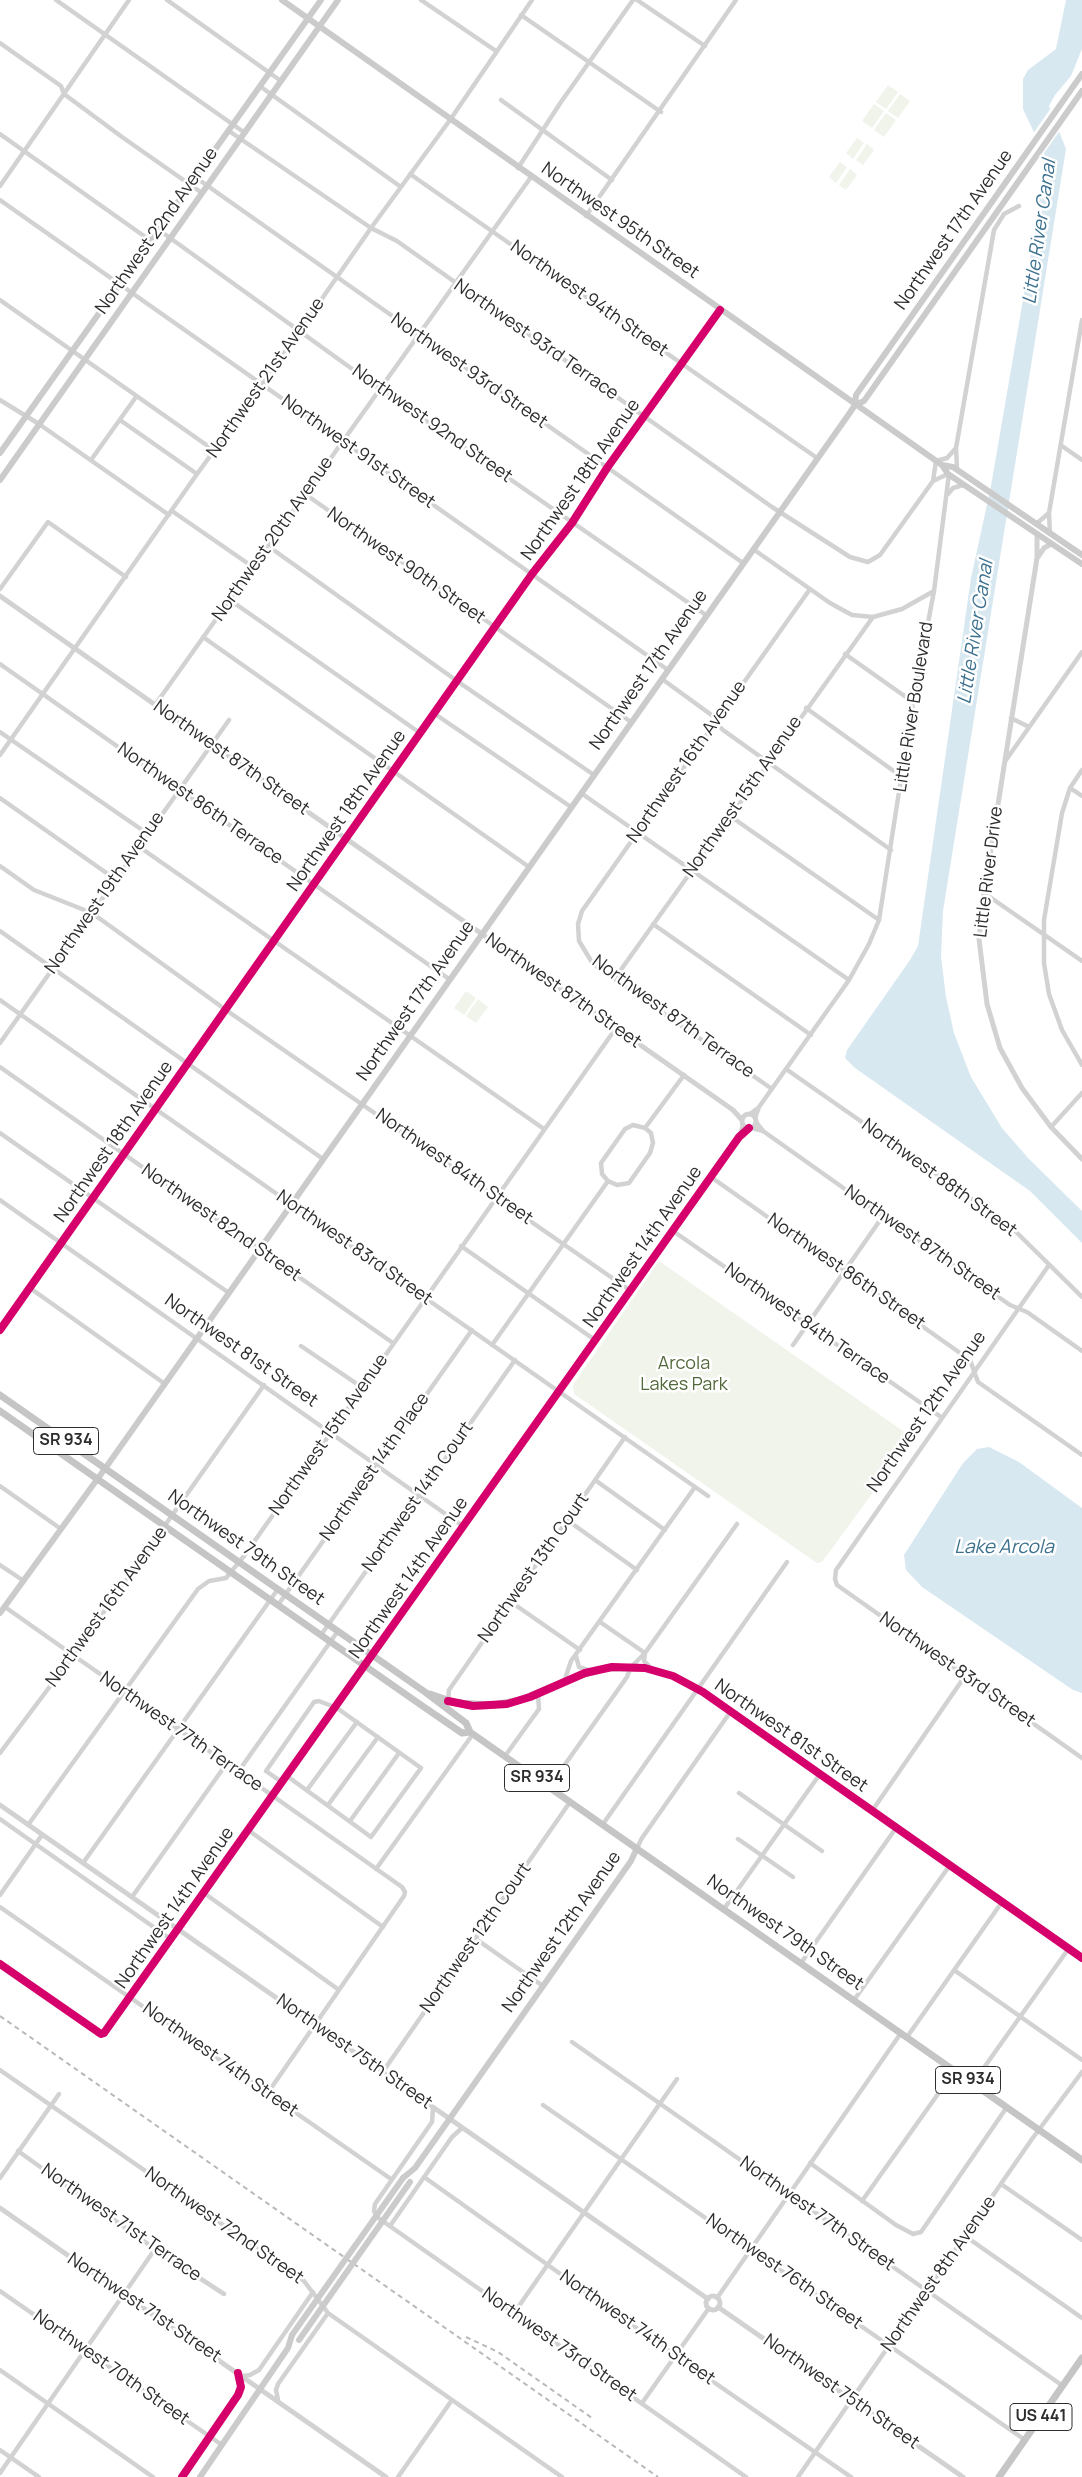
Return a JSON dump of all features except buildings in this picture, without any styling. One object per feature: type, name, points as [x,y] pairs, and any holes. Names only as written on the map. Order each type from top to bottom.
[{"type":"main road","name":"Northwest 95th Street","points":[[282,0],[855,405],[942,465],[957,470],[1082,555]]},
{"type":"main road","name":"Northwest 22nd Avenue","points":[[0,453],[321,0]]},
{"type":"main road","name":"Northwest 22nd Avenue","points":[[0,480],[338,0]]},
{"type":"main road","name":"Northwest 17th Avenue","points":[[0,1614],[106,1468],[780,512],[855,405],[856,395],[1082,74]]},
{"type":"main road","name":"Northwest 17th Avenue","points":[[855,405],[864,401],[1082,91]]},
{"type":"main road","points":[[962,246],[969,251]]},
{"type":"main road","points":[[932,303],[940,284],[938,279]]},
{"type":"main road","points":[[914,313],[924,314]]},
{"type":"main road","name":"Northwest 95th Street","points":[[942,465],[949,474],[964,485],[1082,564]]},
{"type":"main road","name":"Northwest 79th Street","points":[[0,1395],[425,1692],[466,1723],[472,1733],[1082,2160]]},
{"type":"main road","name":"Northwest 79th Street","points":[[0,1410],[462,1733],[472,1733]]},
{"type":"main road","name":"Northwest 81st Street","points":[[425,1692],[448,1701],[473,1706],[493,1705],[514,1702],[593,1671],[612,1667],[652,1670],[680,1679],[698,1689],[1082,1958]]},
{"type":"main road","name":"Northwest 12th Avenue","points":[[288,2348],[299,2340],[410,2182],[415,2168],[631,1861],[637,1848]]},
{"type":"main road","name":"Northwest 12th Avenue","points":[[200,2477],[288,2348],[292,2335],[403,2178],[415,2168]]},
{"type":"main road","name":"US 441","points":[[999,2477],[1082,2359]]},
{"type":"street","name":"Northwest 93rd Terrace","points":[[56,0],[371,228],[397,241],[644,417],[842,553],[868,562],[875,559],[886,549],[933,482]]},
{"type":"street","points":[[0,186],[129,0]]},
{"type":"street","points":[[167,0],[281,81]]},
{"type":"street","points":[[421,0],[496,51]]},
{"type":"street","name":"Northwest 21st Avenue","points":[[0,755],[371,228],[450,120],[532,0]]},
{"type":"street","points":[[518,168],[588,62],[633,0]]},
{"type":"street","points":[[637,0],[705,46]]},
{"type":"street","points":[[586,216],[661,112],[736,0]]},
{"type":"street","points":[[522,15],[661,112]]},
{"type":"street","points":[[0,43],[61,86],[64,94],[202,193]]},
{"type":"street","points":[[261,87],[401,187]]},
{"type":"street","points":[[501,100],[612,180]]},
{"type":"street","points":[[0,134],[151,242]]},
{"type":"street","name":"Northwest 94th Street","points":[[410,174],[817,458]]},
{"type":"street","name":"Northwest 93rd Street","points":[[196,177],[743,563]]},
{"type":"street","name":"Northwest 20th Avenue","points":[[155,705],[531,177]]},
{"type":"street","name":"Northwest 91st Street","points":[[0,200],[668,670]]},
{"type":"street","points":[[957,470],[956,448],[994,230],[1004,214],[1019,206]]},
{"type":"street","name":"Northwest 92nd Street","points":[[159,230],[301,329],[380,389],[706,615]]},
{"type":"street","points":[[0,300],[215,451]]},
{"type":"street","name":"Northwest 18th Avenue","points":[[0,1330],[275,939],[347,840],[532,574],[572,523],[607,468],[720,310]]},
{"type":"street","points":[[1050,534],[1049,513],[1062,446],[1082,320]]},
{"type":"street","points":[[1076,356],[1082,360]]},
{"type":"street","points":[[91,460],[136,397]]},
{"type":"street","points":[[0,400],[253,567]]},
{"type":"street","points":[[120,420],[197,474]]},
{"type":"street","points":[[1062,446],[1082,460]]},
{"type":"street","points":[[933,482],[936,461],[944,460],[956,448]]},
{"type":"street","points":[[933,482],[949,474]]},
{"type":"street","name":"Little River Boulevard","points":[[879,920],[913,702],[934,591],[948,494],[949,474]]},
{"type":"street","points":[[948,494],[954,488],[964,485]]},
{"type":"street","name":"Northwest 90th Street","points":[[305,494],[631,722]]},
{"type":"street","points":[[1036,524],[1049,513]]},
{"type":"street","points":[[0,589],[48,522],[126,577]]},
{"type":"street","name":"Little River Drive","points":[[1037,534],[1037,558],[984,893],[979,938],[987,1004],[1000,1048],[1022,1088],[1051,1127],[1082,1159]]},
{"type":"street","points":[[1037,558],[1044,548],[1051,544]]},
{"type":"street","points":[[268,546],[457,681],[594,775]]},
{"type":"street","points":[[753,549],[830,603],[852,615],[873,617],[902,609],[934,591]]},
{"type":"street","name":"Northwest 16th Avenue","points":[[578,941],[578,924],[582,910],[810,589]]},
{"type":"street","name":"Northwest 87th Street","points":[[0,596],[733,1110],[756,1120],[763,1131],[883,1216],[1082,1351]]},
{"type":"street","points":[[230,600],[420,733]]},
{"type":"street","name":"Northwest 15th Avenue","points":[[615,978],[806,708],[873,617]]},
{"type":"street","points":[[203,637],[529,866]]},
{"type":"street","points":[[1005,761],[1082,652]]},
{"type":"street","points":[[845,654],[913,702]]},
{"type":"street","name":"Northwest 86th Terrace","points":[[0,664],[449,979]]},
{"type":"street","points":[[662,678],[717,719],[718,725],[723,730],[891,850]]},
{"type":"street","points":[[806,708],[902,777]]},
{"type":"street","points":[[435,714],[571,807]]},
{"type":"street","points":[[1012,718],[1029,726]]},
{"type":"street","name":"Northwest 19th Avenue","points":[[0,1043],[210,744],[229,720]]},
{"type":"street","points":[[0,732],[148,834]]},
{"type":"street","points":[[1082,770],[1070,788],[1062,813],[1044,920],[1044,963],[1049,994],[1062,1030],[1082,1066]]},
{"type":"street","points":[[1070,788],[1082,796]]},
{"type":"street","points":[[581,793],[849,980]]},
{"type":"street","points":[[0,798],[115,879]]},
{"type":"street","points":[[730,816],[879,920],[869,944],[849,980],[759,1107],[748,1115],[742,1123]]},
{"type":"street","points":[[138,846],[275,939],[544,1129]]},
{"type":"street","name":"Northwest 84th Street","points":[[0,866],[34,890],[92,912],[226,1010],[630,1291]]},
{"type":"street","points":[[984,893],[1082,960]]},
{"type":"street","points":[[653,924],[811,1034]]},
{"type":"street","points":[[0,931],[323,1160]]},
{"type":"street","name":"Northwest 87th Terrace","points":[[578,941],[594,964],[772,1089]]},
{"type":"street","name":"Northwest 83rd Street","points":[[0,1000],[708,1496]]},
{"type":"street","name":"Northwest 15th Avenue","points":[[28,1825],[198,1589],[209,1581],[226,1578],[240,1562],[616,1028]]},
{"type":"street","name":"Northwest 82nd Street","points":[[0,1067],[393,1343]]},
{"type":"street","name":"Northwest 88th Street","points":[[786,1069],[1008,1224],[1082,1297]]},
{"type":"street","points":[[645,1128],[684,1076]]},
{"type":"street","points":[[1051,1127],[1082,1093]]},
{"type":"street","points":[[750,1128],[756,1120],[759,1107]]},
{"type":"street","name":"Northwest 87th Street","points":[[733,1110],[742,1123],[750,1128],[763,1131]]},
{"type":"street","name":"Northwest 14th Avenue","points":[[740,1136],[742,1123]]},
{"type":"street","points":[[633,1125],[645,1128],[651,1133],[653,1143],[650,1153],[629,1183],[618,1185],[608,1182],[602,1174],[601,1163],[625,1129],[633,1125]]},
{"type":"street","name":"Northwest 14th Avenue","points":[[0,1964],[101,2034],[104,2033],[131,1998],[248,1830],[337,1708],[740,1136],[750,1128]]},
{"type":"street","points":[[0,1133],[229,1293]]},
{"type":"street","name":"Northwest 86th Street","points":[[711,1177],[970,1360],[978,1382],[1082,1455]]},
{"type":"street","points":[[492,1344],[608,1182]]},
{"type":"street","name":"Northwest 81st Street","points":[[0,1200],[464,1527]]},
{"type":"street","points":[[793,1345],[883,1216]]},
{"type":"street","name":"Northwest 84th Terrace","points":[[673,1231],[941,1417]]},
{"type":"street","points":[[461,1246],[595,1340]]},
{"type":"street","name":"Northwest 12th Avenue","points":[[835,1579],[836,1570],[941,1417],[1049,1265]]},
{"type":"street","points":[[30,1288],[165,1384]]},
{"type":"street","name":"Northwest 14th Place","points":[[278,1605],[472,1330]]},
{"type":"street","points":[[301,1346],[363,1388]]},
{"type":"street","name":"Northwest 14th Court","points":[[321,1635],[515,1360]]},
{"type":"street","name":"Northwest 16th Avenue","points":[[0,1753],[166,1526],[264,1385]]},
{"type":"street","name":"Northwest 13th Court","points":[[448,1701],[449,1690],[625,1437]]},
{"type":"street","points":[[595,1480],[665,1530]]},
{"type":"street","points":[[0,1486],[61,1529]]},
{"type":"street","points":[[564,1682],[571,1661],[695,1487]]},
{"type":"street","points":[[567,1520],[637,1570]]},
{"type":"street","points":[[549,1787],[627,1677],[631,1667],[645,1652],[737,1524]]},
{"type":"street","points":[[603,1824],[787,1562]]},
{"type":"street","points":[[0,1565],[24,1581]]},
{"type":"street","name":"Northwest 83rd Street","points":[[835,1579],[837,1585],[1082,1758]]},
{"type":"street","points":[[82,1863],[278,1589]]},
{"type":"street","points":[[511,1602],[578,1652]]},
{"type":"street","name":"Northwest 77th Terrace","points":[[4,1607],[72,1657],[227,1763],[402,1887],[405,1892],[404,1896],[383,1927]]},
{"type":"street","points":[[600,1622],[645,1652]]},
{"type":"street","points":[[238,1772],[338,1631]]},
{"type":"street","points":[[578,1652],[576,1662],[579,1667],[593,1671]]},
{"type":"street","points":[[645,1652],[645,1663],[652,1670]]},
{"type":"street","points":[[872,1810],[966,1676]]},
{"type":"street","points":[[505,1756],[539,1709],[538,1694]]},
{"type":"street","points":[[283,1783],[266,1771],[314,1702],[319,1700],[337,1708],[421,1768],[371,1836],[287,1776]]},
{"type":"street","name":"Northwest 12th Avenue","points":[[637,1848],[642,1838],[730,1712]]},
{"type":"street","points":[[307,1790],[356,1722]]},
{"type":"street","points":[[376,1869],[472,1733]]},
{"type":"street","points":[[328,1805],[378,1737]]},
{"type":"street","points":[[350,1821],[399,1752]]},
{"type":"street","points":[[132,1897],[227,1763]]},
{"type":"street","points":[[724,1909],[820,1774]]},
{"type":"street","points":[[738,1793],[822,1851]]},
{"type":"street","name":"Northwest 12th Court","points":[[382,2073],[570,1802]]},
{"type":"street","name":"Northwest 75th Street","points":[[0,1805],[708,2299]]},
{"type":"street","points":[[0,1819],[172,1940]]},
{"type":"street","points":[[801,1963],[896,1828]]},
{"type":"street","points":[[248,1830],[383,1927],[267,2094]]},
{"type":"street","points":[[0,1894],[42,1835]]},
{"type":"street","points":[[738,1839],[793,1877]]},
{"type":"street","points":[[854,2000],[950,1865]]},
{"type":"street","points":[[204,1894],[339,1990]]},
{"type":"street","points":[[717,2298],[810,2163],[954,1970],[1002,1902]]},
{"type":"street","name":"Northwest 74th Street","points":[[0,1907],[391,2179]]},
{"type":"street","points":[[476,1939],[543,1986]]},
{"type":"street","points":[[973,2083],[1069,1948]]},
{"type":"street","points":[[954,1970],[1082,2060]]},
{"type":"street","name":"Northwest 77th Street","points":[[572,2042],[1063,2386]]},
{"type":"street","name":"Northwest 72nd Street","points":[[0,2070],[304,2281],[328,2313],[562,2477]]},
{"type":"street","points":[[862,2201],[955,2070]]},
{"type":"street","name":"Northwest 8th Avenue","points":[[798,2477],[1001,2184],[1082,2072]]},
{"type":"street","points":[[514,2313],[677,2079]]},
{"type":"street","points":[[0,2178],[59,2094]]},
{"type":"street","name":"Northwest 76th Street","points":[[543,2104],[1025,2440]]},
{"type":"street","points":[[810,2163],[862,2201],[913,2234],[920,2232],[1008,2107]]},
{"type":"street","points":[[391,2179],[432,2122],[434,2108]]},
{"type":"street","points":[[390,2226],[452,2137],[462,2128]]},
{"type":"street","name":"Northwest 71st Terrace","points":[[18,2151],[155,2249],[224,2294]]},
{"type":"street","name":"Northwest 74th Street","points":[[424,2177],[676,2356],[852,2477]]},
{"type":"street","name":"Northwest 73rd Street","points":[[391,2179],[375,2204],[374,2211],[377,2217],[746,2477]]},
{"type":"street","points":[[1001,2184],[1082,2240]]},
{"type":"street","name":"Northwest 71st Street","points":[[0,2208],[241,2374],[386,2477]]},
{"type":"street","points":[[965,2236],[1082,2318]]},
{"type":"street","points":[[0,2473],[155,2249]]},
{"type":"street","name":"Northwest 70th Street","points":[[0,2291],[222,2445]]},
{"type":"street","points":[[182,2477],[241,2390],[241,2374],[250,2375],[259,2370],[313,2292]]},
{"type":"street","points":[[713,2296],[717,2298],[719,2301],[718,2307],[714,2310],[706,2304],[708,2299],[713,2296]]},
{"type":"street","name":"Northwest 75th Street","points":[[718,2307],[963,2477]]},
{"type":"street","points":[[642,2403],[710,2308]]},
{"type":"street","points":[[278,2400],[276,2390],[278,2384],[328,2313]]},
{"type":"street","points":[[0,2370],[153,2477]]},
{"type":"street","points":[[398,2477],[452,2400]]},
{"type":"street","points":[[0,2450],[39,2477]]},
{"type":"green space","points":[[888,85],[898,92],[886,109],[876,102]]},
{"type":"green space","points":[[900,94],[910,101],[898,118],[888,111]]},
{"type":"green space","points":[[874,104],[884,111],[872,128],[862,121]]},
{"type":"green space","points":[[886,113],[896,120],[884,137],[874,130]]},
{"type":"green space","points":[[857,138],[864,143],[853,159],[846,153]]},
{"type":"green space","points":[[867,144],[874,150],[863,165],[856,160]]},
{"type":"green space","points":[[840,162],[847,167],[836,183],[829,177]]},
{"type":"green space","points":[[850,169],[857,175],[846,190],[839,185]]},
{"type":"green space","points":[[466,991],[476,998],[464,1015],[454,1008]]},
{"type":"green space","points":[[478,999],[488,1007],[476,1023],[466,1016]]},
{"type":"green space","name":"Arcola Lakes Park","points":[[659,1261],[913,1438],[822,1562],[817,1563],[574,1394],[573,1385]]},
{"type":"water","name":"Little River Canal","points":[[1066,0],[1082,0],[1082,49],[1071,76],[1055,95],[1049,106],[1066,149],[943,911],[941,957],[946,997],[954,1033],[971,1077],[1002,1128],[1029,1159],[1082,1211],[1082,1243],[1030,1191],[855,1068],[845,1058],[847,1050],[918,946],[971,578],[991,486],[1047,160],[1023,109],[1023,79],[1028,70],[1056,49]]},
{"type":"water","name":"Lake Arcola","points":[[989,1447],[1019,1462],[1082,1508],[1082,1693],[1073,1690],[922,1587],[906,1570],[904,1555],[963,1463],[977,1449]]},
{"type":"pier","points":[[1051,108],[1061,129],[1042,156],[1032,135]]},
{"type":"railway","points":[[0,2016],[658,2477]]},
{"type":"railway","points":[[466,2337],[498,2352],[592,2418]]},
{"type":"cycle path","points":[[0,1330],[532,574],[572,523],[607,468],[720,310]]},
{"type":"cycle path","points":[[0,1964],[101,2034],[104,2033],[739,1137],[749,1128]]},
{"type":"cycle path","points":[[448,1701],[473,1706],[507,1704],[530,1697],[585,1673],[612,1667],[645,1668],[673,1676],[703,1692],[1082,1958]]},
{"type":"cycle path","points":[[182,2477],[238,2395],[241,2387],[238,2373]]}]
